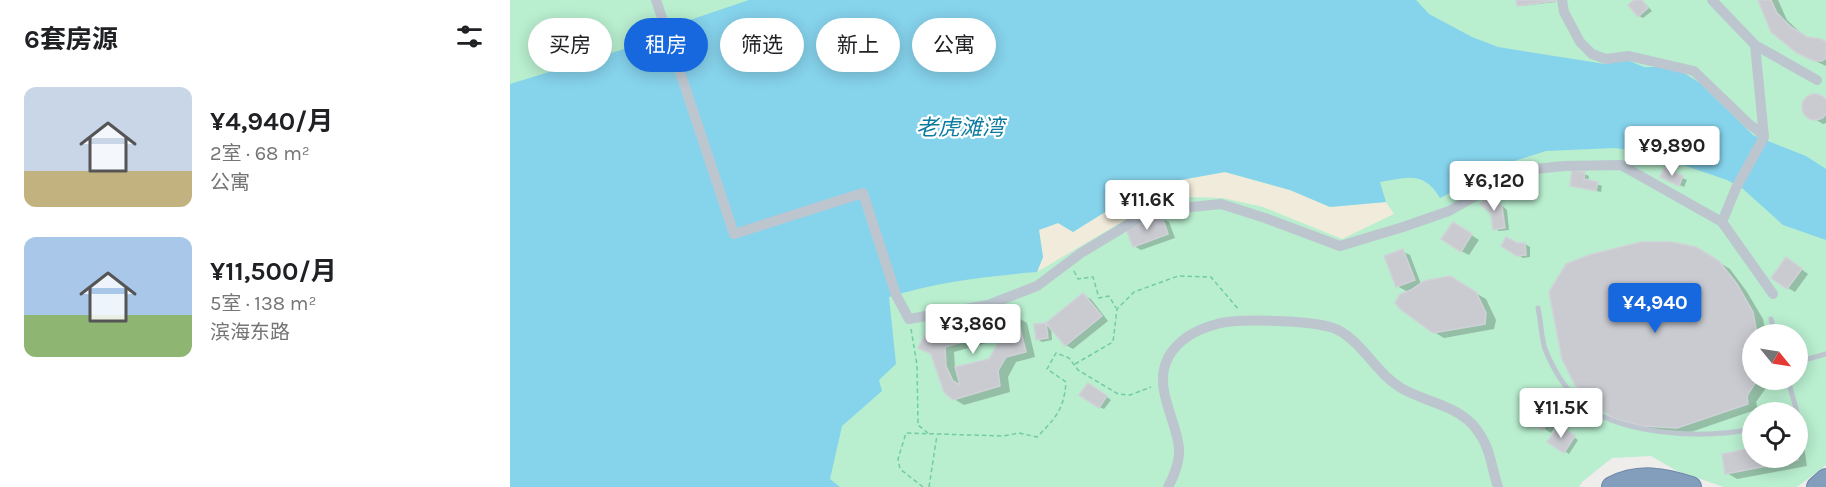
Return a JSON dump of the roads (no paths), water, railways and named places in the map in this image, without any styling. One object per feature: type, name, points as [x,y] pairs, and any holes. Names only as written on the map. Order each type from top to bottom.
[{"type":"highway","points":[[1612,487],[1638,478],[1672,481],[1691,487]]},
{"type":"highway","points":[[1817,487],[1826,479]]},
{"type":"street","points":[[656,0],[734,234],[863,193],[896,295],[909,319],[988,305],[1037,286],[1081,254],[1139,218],[1161,210],[1221,204],[1340,246],[1449,211],[1488,189],[1535,169],[1563,166],[1621,165],[1722,222],[1773,294]]},
{"type":"street","points":[[1562,0],[1564,12],[1580,42],[1592,54],[1606,59],[1629,56],[1694,71],[1764,136]]},
{"type":"street","points":[[1712,0],[1755,45],[1817,80]]},
{"type":"street","points":[[1722,222],[1736,188],[1764,136],[1755,45]]},
{"type":"street","points":[[1168,487],[1174,478],[1179,449],[1165,399],[1162,373],[1169,356],[1186,337],[1217,324],[1249,322],[1313,323],[1344,334],[1391,381],[1414,394],[1451,408],[1472,424],[1487,445],[1498,487]]},
{"type":"lane","points":[[1539,308],[1545,348],[1561,380],[1577,400],[1596,412],[1620,423],[1644,429],[1718,434],[1742,430]]},
{"type":"lane","points":[[1771,319],[1772,324]]},
{"type":"lane","points":[[1808,360],[1826,354]]},
{"type":"water","name":"老虎滩湾","points":[[749,0],[1416,0],[1429,14],[1472,37],[1498,47],[1605,64],[1627,60],[1644,67],[1679,70],[1700,83],[1753,135],[1806,156],[1826,169],[1826,240],[1783,225],[1742,188],[1727,180],[1651,154],[1615,148],[1546,151],[1514,161],[1440,198],[1427,183],[1414,178],[1380,182],[1386,202],[1330,207],[1290,190],[1225,172],[1147,186],[1073,232],[1058,223],[1039,230],[1043,257],[1037,272],[962,280],[889,297],[896,364],[879,380],[882,391],[842,426],[830,479],[840,487],[510,487],[510,84],[549,72],[612,72],[612,53],[624,49],[624,72],[708,72],[708,18],[696,18]]}]
